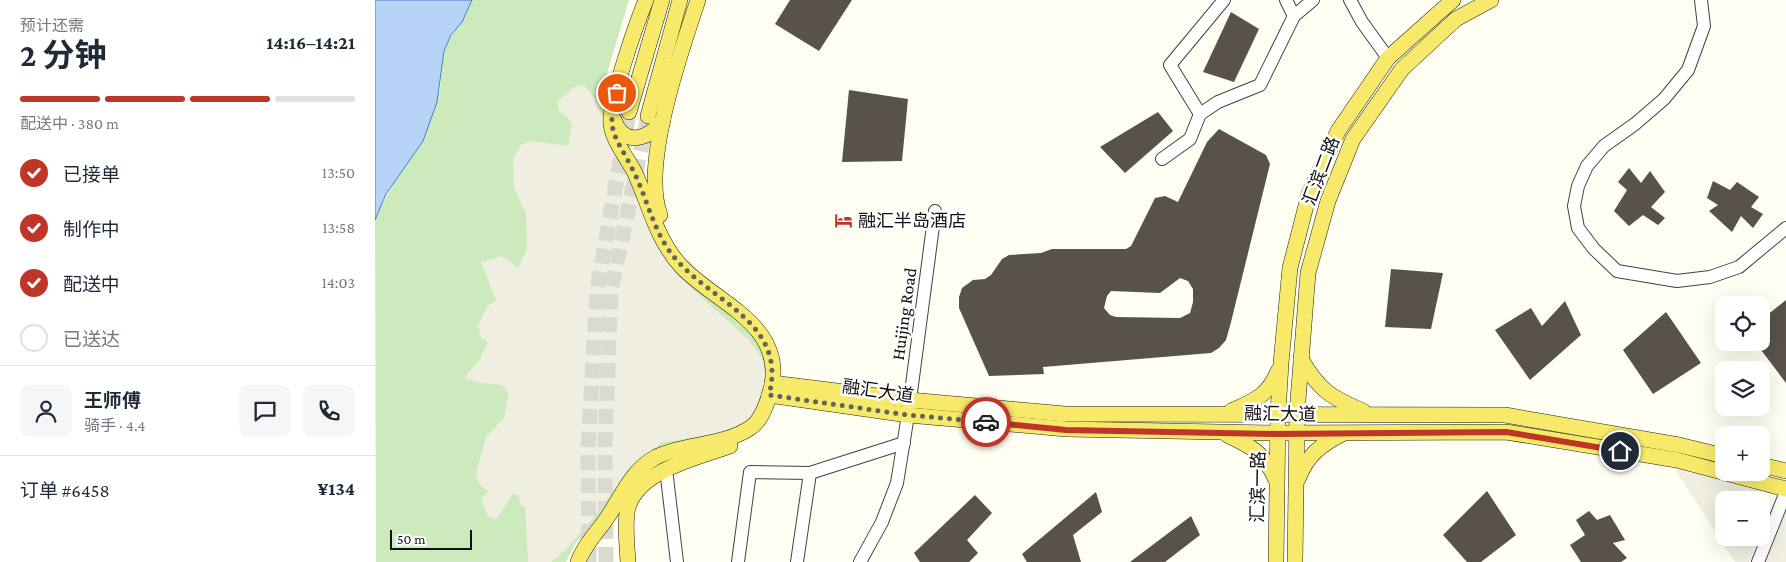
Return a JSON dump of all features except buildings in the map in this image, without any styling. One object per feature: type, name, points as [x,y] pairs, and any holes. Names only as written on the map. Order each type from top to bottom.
[{"type":"main road","points":[[578,562],[583,547],[609,516],[625,488],[638,472],[656,458],[752,428],[774,390],[772,363],[768,348],[759,332],[746,316],[699,283],[680,265],[668,249],[658,232],[633,170],[613,132],[611,111],[645,0]]},
{"type":"main road","points":[[629,112],[662,0]]},
{"type":"main road","points":[[648,116],[680,0]]},
{"type":"main road","points":[[629,562],[627,511],[633,496],[644,482],[666,469],[737,444],[758,431],[774,390],[777,362],[773,345],[763,328],[751,314],[704,279],[685,261],[665,229],[657,206],[654,184],[656,153],[663,120],[687,34],[699,0]]},
{"type":"main road","name":"汇滨二路","points":[[1278,413],[1290,268],[1309,194],[1338,131],[1388,58],[1453,0]]},
{"type":"main road","name":"汇滨二路","points":[[1297,413],[1308,273],[1327,201],[1353,139],[1402,69],[1457,20],[1491,0]]},
{"type":"main road","points":[[611,111],[616,124],[623,133],[635,138],[648,135],[656,130],[663,120]]},
{"type":"main road","points":[[1301,359],[1315,382],[1328,394],[1369,414]]},
{"type":"main road","points":[[1225,414],[1260,397],[1272,386],[1281,363]]},
{"type":"main road","name":"融汇大道","points":[[774,390],[1066,430],[1278,434],[1506,432],[1677,460],[1786,490]]},
{"type":"main road","name":"融汇大道","points":[[909,408],[1065,414],[1505,414],[1679,445],[1715,454]]},
{"type":"main road","name":"汇滨一路","points":[[1276,562],[1278,413]]},
{"type":"main road","points":[[1295,562],[1297,413]]},
{"type":"main road","points":[[1221,432],[1258,450],[1269,463],[1277,483]]},
{"type":"main road","points":[[1296,485],[1304,465],[1313,452],[1326,442],[1344,433]]},
{"type":"main road","points":[[1770,467],[1786,471]]},
{"type":"street","points":[[1200,114],[1170,65],[1224,0]]},
{"type":"street","points":[[1286,0],[1294,16]]},
{"type":"street","points":[[1162,159],[1190,139],[1200,114],[1218,102],[1260,85],[1294,16],[1313,0]]},
{"type":"street","points":[[1350,0],[1362,22],[1388,58]]},
{"type":"street","points":[[1701,0],[1704,26],[1688,70],[1664,99],[1635,124],[1604,146],[1587,166],[1578,186],[1574,206],[1578,228],[1594,250],[1617,271],[1677,282],[1710,277],[1739,267],[1786,228]]},
{"type":"street","name":"Huijing Road","points":[[860,562],[882,522],[897,483],[909,408],[935,211]]},
{"type":"street","points":[[738,562],[750,472],[810,473],[904,443]]},
{"type":"street","points":[[666,469],[677,562]]},
{"type":"street","points":[[797,562],[810,473]]},
{"type":"street","points":[[1758,562],[1786,490]]},
{"type":"green space","points":[[472,0],[629,0],[604,83],[603,101],[644,183],[651,224],[739,318],[755,338],[769,365],[755,416],[719,437],[668,444],[649,457],[599,523],[576,542],[566,562],[376,562],[375,220],[436,104],[440,91],[442,64],[447,44],[470,7]]},
{"type":"shaded area","points":[[584,85],[594,98],[647,222],[666,260],[679,277],[749,340],[765,363],[767,383],[758,407],[743,424],[724,432],[661,443],[630,467],[596,515],[567,548],[551,562],[528,562],[525,506],[521,506],[518,495],[513,494],[496,520],[488,516],[481,500],[488,491],[479,484],[476,473],[486,437],[504,418],[509,393],[502,385],[481,383],[464,378],[480,359],[488,342],[480,336],[478,325],[488,306],[496,300],[481,262],[502,256],[518,268],[527,248],[526,214],[514,187],[513,159],[521,145],[531,141],[568,146],[572,125],[569,119],[559,111],[557,102],[574,87]]},
{"type":"shaded area","points":[[1674,468],[1715,478],[1715,481],[1725,481],[1761,491],[1715,491],[1715,531]]},
{"type":"shaded area","points":[[1785,513],[1786,562],[1766,562]]},
{"type":"shaded area","points":[[1725,546],[1756,546],[1749,562],[1735,562]]},
{"type":"water","points":[[375,0],[472,0],[462,22],[451,35],[444,51],[437,102],[423,141],[386,194],[375,220]]},
{"type":"tunnel","points":[[589,562],[588,448],[597,289],[629,112]]},
{"type":"tunnel","points":[[606,562],[605,444],[611,291],[648,116]]},
{"type":"way so far","points":[[617,93],[611,111],[610,123],[616,140],[642,190],[658,232],[680,265],[699,283],[746,316],[759,332],[768,348],[772,363],[772,383],[769,395],[908,415],[986,422]]},
{"type":"place","name":"融汇半岛酒店","points":[[844,221]]},
{"type":"route","points":[[986,422],[1066,430],[1278,434],[1506,432],[1620,451]]}]
